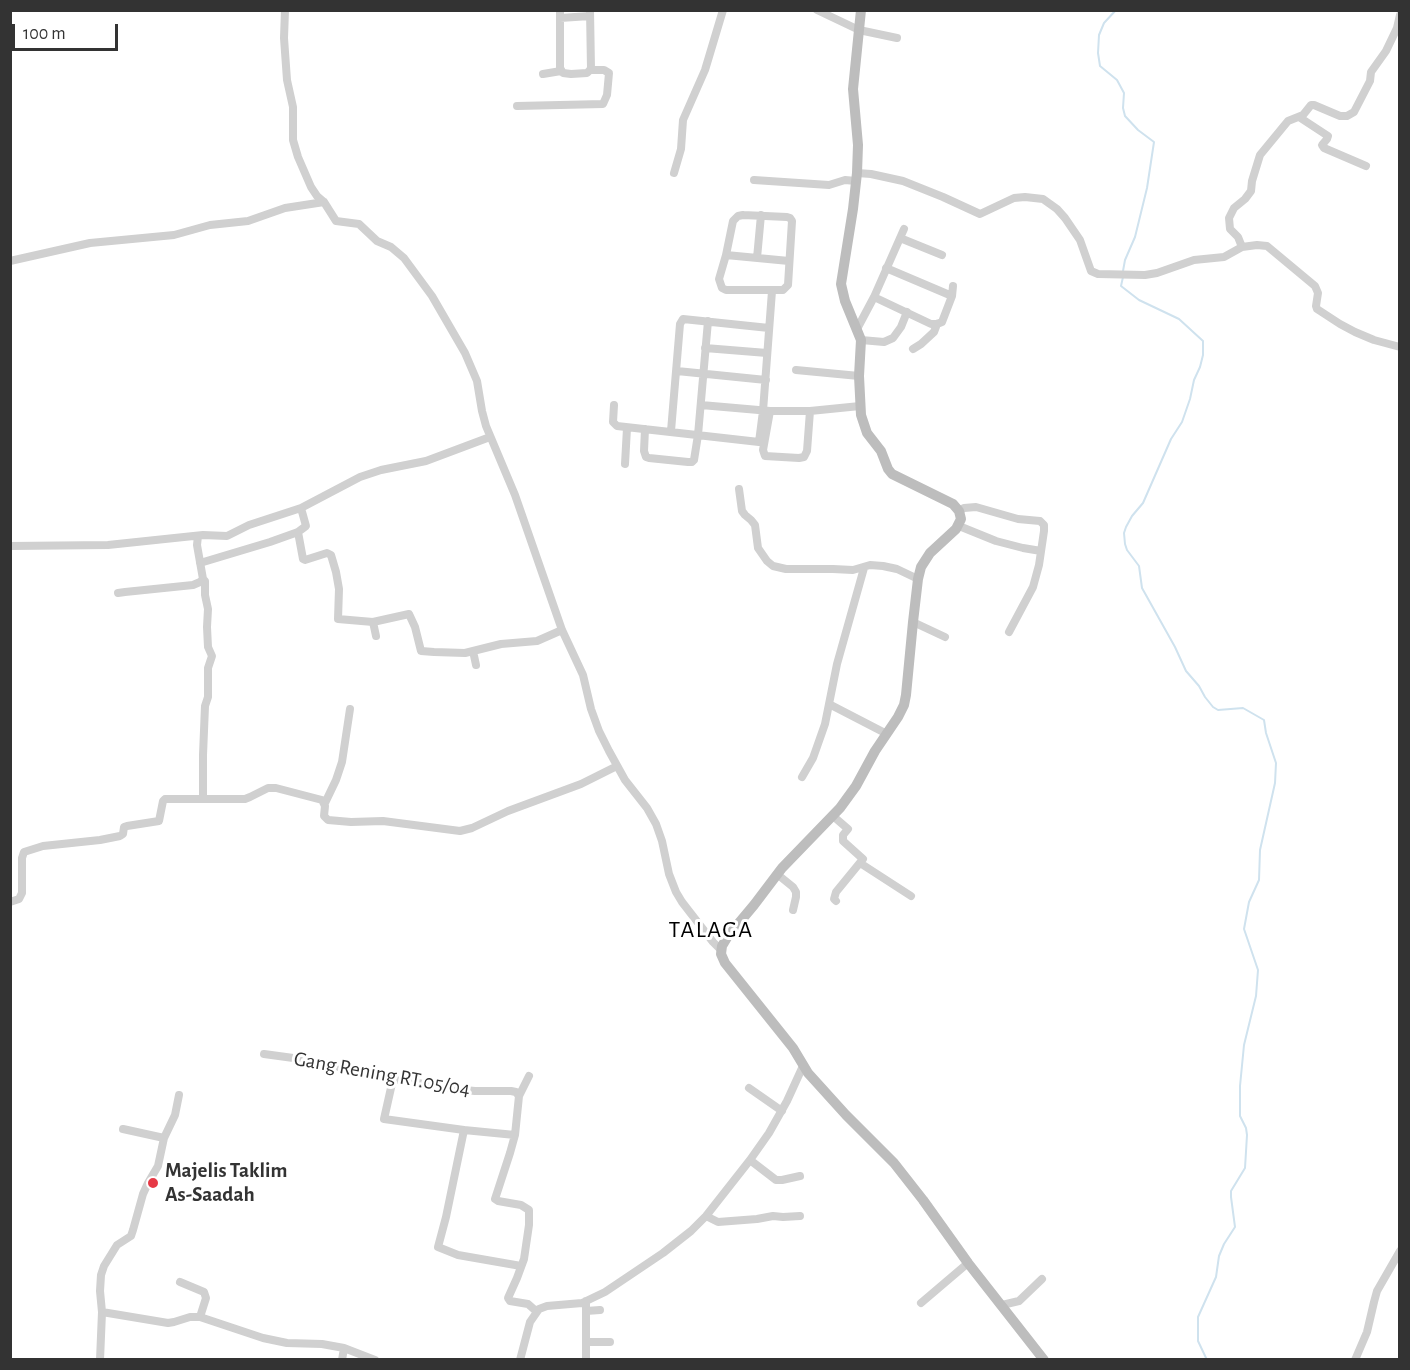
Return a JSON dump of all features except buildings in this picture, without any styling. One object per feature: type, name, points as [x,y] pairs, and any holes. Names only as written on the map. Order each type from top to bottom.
[{"type":"street","points":[[285,10],[284,38],[287,80],[293,107],[293,140],[311,187],[336,221],[359,224],[377,241],[394,248],[404,258],[432,296],[453,331],[475,374],[483,418],[515,495],[562,630],[580,667],[593,715],[625,780],[656,824],[676,892],[721,950],[723,960],[793,1048],[803,1066],[846,1115],[894,1163],[968,1263],[1044,1359]]},
{"type":"street","points":[[674,173],[681,149],[683,120],[705,70],[723,10]]},
{"type":"street","points":[[817,10],[859,30],[897,38]]},
{"type":"street","points":[[861,10],[854,80],[859,150],[841,284],[844,301],[859,334],[884,342],[893,338],[901,327],[907,312]]},
{"type":"street","points":[[561,71],[560,14],[590,13],[590,70]]},
{"type":"street","points":[[1242,247],[1228,224],[1231,213],[1251,190],[1260,155],[1288,121],[1303,115],[1310,106],[1314,105],[1340,116],[1347,116],[1354,112],[1370,81],[1371,72],[1386,51],[1400,15]]},
{"type":"street","points":[[517,106],[603,104],[607,95],[609,73],[604,70],[590,70],[587,73],[566,74],[561,71],[543,74]]},
{"type":"street","points":[[1299,117],[1328,136],[1322,145],[1324,148],[1366,166]]},
{"type":"street","points":[[754,180],[827,185],[857,177],[882,176],[912,184],[980,214],[1014,198],[1043,199],[1057,209],[1074,231],[1093,273],[1145,275],[1158,273],[1194,261],[1224,257],[1242,247],[1267,246],[1315,286],[1318,293],[1317,309],[1355,332],[1400,347]]},
{"type":"street","points":[[10,261],[90,243],[174,235],[210,225],[248,221],[285,208],[324,202]]},
{"type":"street","points":[[743,214],[787,217],[792,220],[788,285],[783,290],[726,290],[722,288],[719,279],[726,255],[735,218],[743,214]]},
{"type":"street","points":[[757,258],[762,215]]},
{"type":"street","points":[[721,950],[729,936],[777,874],[833,816],[856,786],[904,705],[921,567],[926,558],[959,526],[961,517],[956,506],[892,474],[881,451],[864,426],[860,406],[859,334],[904,229]]},
{"type":"street","points":[[900,238],[942,255]]},
{"type":"street","points":[[726,255],[789,261]]},
{"type":"street","points":[[874,297],[931,324],[942,322],[952,291],[886,268]]},
{"type":"street","points":[[772,291],[767,353],[766,411],[762,442],[765,456],[804,457],[807,452],[810,411]]},
{"type":"street","points":[[671,431],[681,321],[686,318],[769,328]]},
{"type":"street","points":[[645,429],[646,457],[692,462],[695,459],[708,321]]},
{"type":"street","points":[[913,349],[934,332],[937,324]]},
{"type":"street","points":[[705,348],[767,353]]},
{"type":"street","points":[[796,370],[859,376]]},
{"type":"street","points":[[677,371],[766,380]]},
{"type":"street","points":[[614,405],[613,422],[616,426],[762,442]]},
{"type":"street","points":[[701,405],[766,411],[810,411],[860,406]]},
{"type":"street","points":[[625,464],[627,428]]},
{"type":"street","points":[[10,546],[108,545],[198,536],[227,536],[301,508],[360,477],[381,470],[426,461],[490,437]]},
{"type":"street","points":[[739,489],[742,511],[754,522],[758,548],[770,564],[786,569],[853,570],[883,566],[897,569],[918,579]]},
{"type":"street","points":[[959,511],[976,507],[1018,519],[1040,521],[1044,525],[1034,586],[1009,632]]},
{"type":"street","points":[[200,563],[298,532],[306,526],[301,508]]},
{"type":"street","points":[[959,526],[996,541],[1041,551]]},
{"type":"street","points":[[298,532],[303,559],[327,553],[331,555],[339,589],[338,619],[373,622],[409,614],[421,651],[452,653],[537,642],[562,630]]},
{"type":"street","points":[[198,536],[200,563],[203,579],[206,581],[208,647],[212,656],[208,668],[208,697],[205,706],[203,798]]},
{"type":"street","points":[[802,777],[817,749],[825,724],[837,664],[864,568]]},
{"type":"street","points":[[118,593],[193,585],[203,579]]},
{"type":"street","points":[[373,622],[376,636]]},
{"type":"street","points":[[913,622],[945,637]]},
{"type":"street","points":[[473,651],[476,665]]},
{"type":"street","points":[[829,704],[887,734]]},
{"type":"street","points":[[350,710],[342,762],[325,804],[324,816],[328,820],[383,821],[448,830],[466,830],[508,811],[581,784],[617,766]]},
{"type":"street","points":[[10,902],[19,899],[22,893],[24,852],[43,846],[123,836],[124,827],[159,821],[165,799],[248,798],[272,788],[322,800],[325,804]]},
{"type":"street","points":[[833,816],[848,829],[843,836],[843,841],[863,859],[836,892],[834,899],[836,901]]},
{"type":"street","points":[[860,863],[911,896]]},
{"type":"street","points":[[777,874],[796,892],[793,910]]},
{"type":"street","name":"Gang Rening RT.05/04","points":[[264,1054],[308,1060],[393,1079],[465,1090],[515,1091],[519,1096]]},
{"type":"street","points":[[586,1306],[654,1260],[706,1216],[750,1160],[782,1111],[803,1066]]},
{"type":"street","points":[[529,1076],[519,1096],[515,1135],[495,1199],[521,1205],[529,1210],[524,1259],[508,1298],[510,1301],[528,1305],[536,1311]]},
{"type":"street","points":[[393,1079],[384,1119],[515,1135]]},
{"type":"street","points":[[749,1088],[782,1111]]},
{"type":"street","points":[[100,1359],[101,1275],[117,1245],[131,1236],[146,1189],[158,1166],[164,1138],[175,1115],[179,1095]]},
{"type":"street","points":[[123,1129],[164,1138]]},
{"type":"street","points":[[464,1130],[438,1247],[458,1255],[521,1266]]},
{"type":"street","points":[[750,1160],[776,1180],[800,1176]]},
{"type":"street","points":[[706,1216],[718,1222],[757,1219],[773,1215],[800,1216]]},
{"type":"street","points":[[1355,1359],[1367,1332],[1377,1291],[1400,1251]]},
{"type":"street","points":[[921,1303],[968,1263]]},
{"type":"street","points":[[1002,1305],[1017,1302],[1042,1279]]},
{"type":"street","points":[[180,1282],[204,1292],[206,1298],[200,1317]]},
{"type":"street","points":[[520,1359],[530,1322],[536,1311],[542,1307],[575,1304],[600,1310]]},
{"type":"street","points":[[586,1306],[586,1359]]},
{"type":"street","points":[[102,1312],[168,1323],[189,1317],[200,1317],[274,1341],[322,1344],[344,1348],[375,1359]]},
{"type":"street","points":[[586,1342],[610,1342]]},
{"type":"street","points":[[342,1359],[344,1348]]},
{"type":"waterway","points":[[1116,10],[1104,23],[1099,35],[1100,66],[1117,80],[1124,93],[1125,116],[1154,142],[1147,188],[1135,237],[1123,271]]},
{"type":"waterway","points":[[1123,277],[1121,286],[1139,300],[1179,319],[1203,341],[1200,367],[1182,422],[1171,439],[1143,503],[1126,527],[1125,544],[1139,566],[1142,588],[1186,671],[1213,707],[1218,710],[1243,708],[1264,720],[1276,763],[1275,783],[1260,850],[1259,880],[1249,902],[1244,929],[1258,970],[1256,996],[1244,1045],[1240,1086],[1240,1116],[1247,1135],[1245,1168],[1231,1191],[1235,1227],[1219,1256],[1216,1277],[1198,1317],[1198,1341],[1207,1360]]},
{"type":"place","name":"Majelis Taklim As-Saadah","points":[[153,1183]]},
{"type":"district","name":"TALAGA","points":[[711,930]]}]
